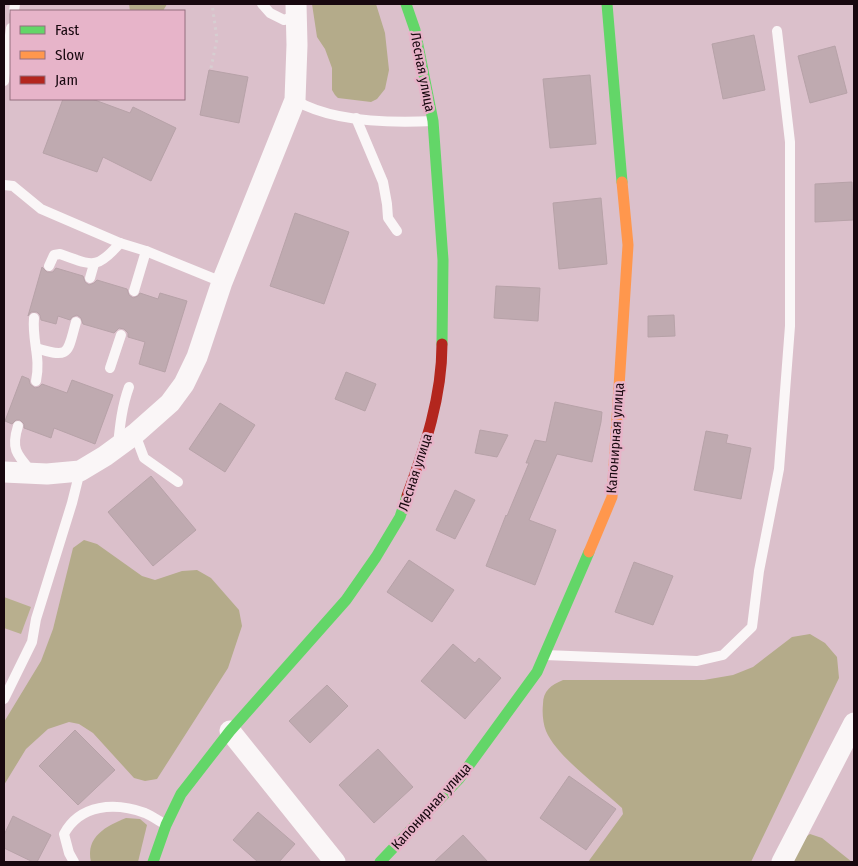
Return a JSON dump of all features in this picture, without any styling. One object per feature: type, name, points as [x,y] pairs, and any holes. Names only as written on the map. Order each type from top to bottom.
[{"type":"main road","name":"Лесная улица","points":[[153,862],[166,825],[182,794],[230,731],[346,600],[376,557],[400,518],[426,444],[442,370],[443,260],[433,121],[415,30],[406,4]]},
{"type":"main road","name":"Капонирная улица","points":[[380,862],[459,779],[537,672],[612,497],[628,245],[607,4]]},
{"type":"street","points":[[4,472],[46,474],[80,471],[135,434],[170,402],[184,384],[197,357],[222,282],[295,100],[297,9]]},
{"type":"street","points":[[782,862],[854,723]]},
{"type":"street","points":[[230,731],[336,862]]},
{"type":"lane","points":[[262,4],[270,13],[284,20],[297,9]]},
{"type":"lane","points":[[544,655],[697,661],[723,655],[752,627],[758,571],[779,469],[790,326],[790,142],[778,31]]},
{"type":"lane","points":[[4,81],[10,36]]},
{"type":"lane","points":[[295,100],[310,109],[356,118],[387,122],[433,121]]},
{"type":"lane","points":[[356,118],[383,182],[388,218],[398,231]]},
{"type":"lane","points":[[4,185],[12,186],[41,209],[120,243],[146,251],[222,282]]},
{"type":"lane","points":[[49,266],[54,255],[60,254],[94,264],[105,260],[120,243]]},
{"type":"lane","points":[[134,291],[146,251]]},
{"type":"lane","points":[[90,278],[94,264]]},
{"type":"lane","points":[[34,318],[33,330],[38,357],[36,381]]},
{"type":"lane","points":[[36,348],[63,354],[68,350],[76,322]]},
{"type":"lane","points":[[110,368],[120,335]]},
{"type":"lane","points":[[118,446],[124,402],[129,387]]},
{"type":"lane","points":[[18,426],[13,440],[15,450],[34,474]]},
{"type":"lane","points":[[135,434],[144,458],[178,482]]},
{"type":"lane","points":[[4,699],[32,642],[36,619],[80,471]]},
{"type":"lane","points":[[74,862],[64,834],[70,824],[88,811],[100,807],[133,810],[144,813],[166,825]]},
{"type":"path","points":[[212,4],[217,39],[212,68]]},
{"type":"shaded area","points":[[129,4],[167,4],[164,10],[130,10]]},
{"type":"shaded area","points":[[312,4],[376,4],[385,33],[389,70],[385,89],[377,99],[371,102],[338,98],[335,95],[332,90],[332,68],[325,49],[317,37]]},
{"type":"shaded area","points":[[84,540],[97,544],[142,576],[155,580],[182,571],[197,570],[211,578],[239,610],[242,626],[228,668],[157,779],[145,781],[134,778],[93,733],[79,724],[69,722],[48,729],[26,749],[4,785],[4,722],[41,661],[53,629],[73,548]]},
{"type":"shaded area","points":[[4,597],[31,607],[21,634],[4,628]]},
{"type":"shaded area","points":[[810,634],[825,643],[837,657],[839,678],[751,862],[588,862],[623,814],[622,808],[569,762],[552,741],[543,721],[543,699],[548,689],[563,680],[704,680],[733,675],[753,667],[792,637]]},
{"type":"shaded area","points":[[126,818],[140,819],[147,825],[138,862],[91,862],[90,853],[94,839],[111,825]]},
{"type":"shaded area","points":[[810,834],[822,838],[852,862],[790,862]]},
{"type":"building","points":[[754,35],[765,90],[723,99],[712,44]]},
{"type":"building","points":[[835,46],[847,93],[810,103],[798,56]]},
{"type":"building","points":[[209,70],[248,77],[239,123],[200,115]]},
{"type":"building","points":[[590,75],[596,144],[550,148],[543,79]]},
{"type":"building","points":[[63,100],[95,100],[130,113],[133,107],[176,128],[151,181],[103,157],[97,172],[43,153]]},
{"type":"building","points":[[852,182],[853,220],[815,222],[815,184]]},
{"type":"building","points":[[601,198],[607,264],[559,269],[553,203]]},
{"type":"building","points":[[295,213],[349,232],[324,304],[270,286]]},
{"type":"building","points":[[42,267],[47,272],[53,272],[56,268],[83,276],[85,282],[89,285],[97,280],[127,289],[129,295],[133,298],[140,293],[158,299],[160,293],[187,301],[165,372],[139,364],[145,342],[128,337],[128,333],[124,329],[119,328],[114,333],[83,324],[81,318],[77,315],[70,320],[58,316],[56,324],[41,320],[37,312],[31,312],[28,316]]},
{"type":"building","points":[[496,286],[540,288],[538,321],[494,318]]},
{"type":"building","points":[[674,315],[675,336],[648,337],[648,316]]},
{"type":"building","points":[[346,372],[376,384],[365,411],[335,399]]},
{"type":"building","points":[[22,376],[29,379],[30,384],[35,388],[42,384],[67,393],[72,380],[113,395],[95,444],[54,428],[51,438],[24,428],[24,424],[20,420],[16,420],[12,424],[5,421]]},
{"type":"building","points":[[555,402],[602,412],[601,422],[592,462],[557,454],[529,520],[556,530],[535,585],[486,566],[529,463],[526,463],[535,440],[546,442]]},
{"type":"building","points":[[220,403],[255,425],[225,472],[189,449]]},
{"type":"building","points":[[480,430],[508,435],[497,457],[475,453]]},
{"type":"building","points":[[706,431],[728,435],[726,443],[751,448],[741,499],[694,490]]},
{"type":"building","points":[[151,476],[196,530],[153,566],[108,512]]},
{"type":"building","points":[[455,490],[475,500],[455,539],[436,530]]},
{"type":"building","points":[[409,560],[454,590],[432,622],[387,592]]},
{"type":"building","points":[[634,562],[673,576],[653,625],[615,612]]},
{"type":"building","points":[[453,644],[475,663],[479,658],[501,678],[465,719],[421,681]]},
{"type":"building","points":[[327,685],[348,706],[310,743],[289,721]]},
{"type":"building","points":[[75,730],[115,770],[78,805],[39,766]]},
{"type":"building","points":[[378,749],[413,787],[374,823],[339,785]]},
{"type":"building","points":[[569,776],[616,809],[586,850],[540,818]]},
{"type":"building","points":[[258,812],[295,844],[279,862],[258,862],[233,840]]},
{"type":"building","points":[[13,816],[51,835],[37,862],[33,862],[4,848],[4,835]]},
{"type":"building","points":[[463,835],[488,862],[434,862]]},
{"type":"traffic: fast","points":[[406,4],[415,30],[433,121],[443,260],[442,344]]},
{"type":"traffic: fast","points":[[607,4],[622,182]]},
{"type":"traffic: fast","points":[[153,862],[166,825],[181,794],[230,731],[346,600],[376,557],[400,517],[407,496]]},
{"type":"traffic: fast","points":[[380,862],[459,779],[537,672],[589,552]]},
{"type":"traffic: slow","points":[[589,552],[612,497],[628,245],[622,182]]},
{"type":"traffic: jam","points":[[407,496],[426,440],[436,402],[442,344]]}]
